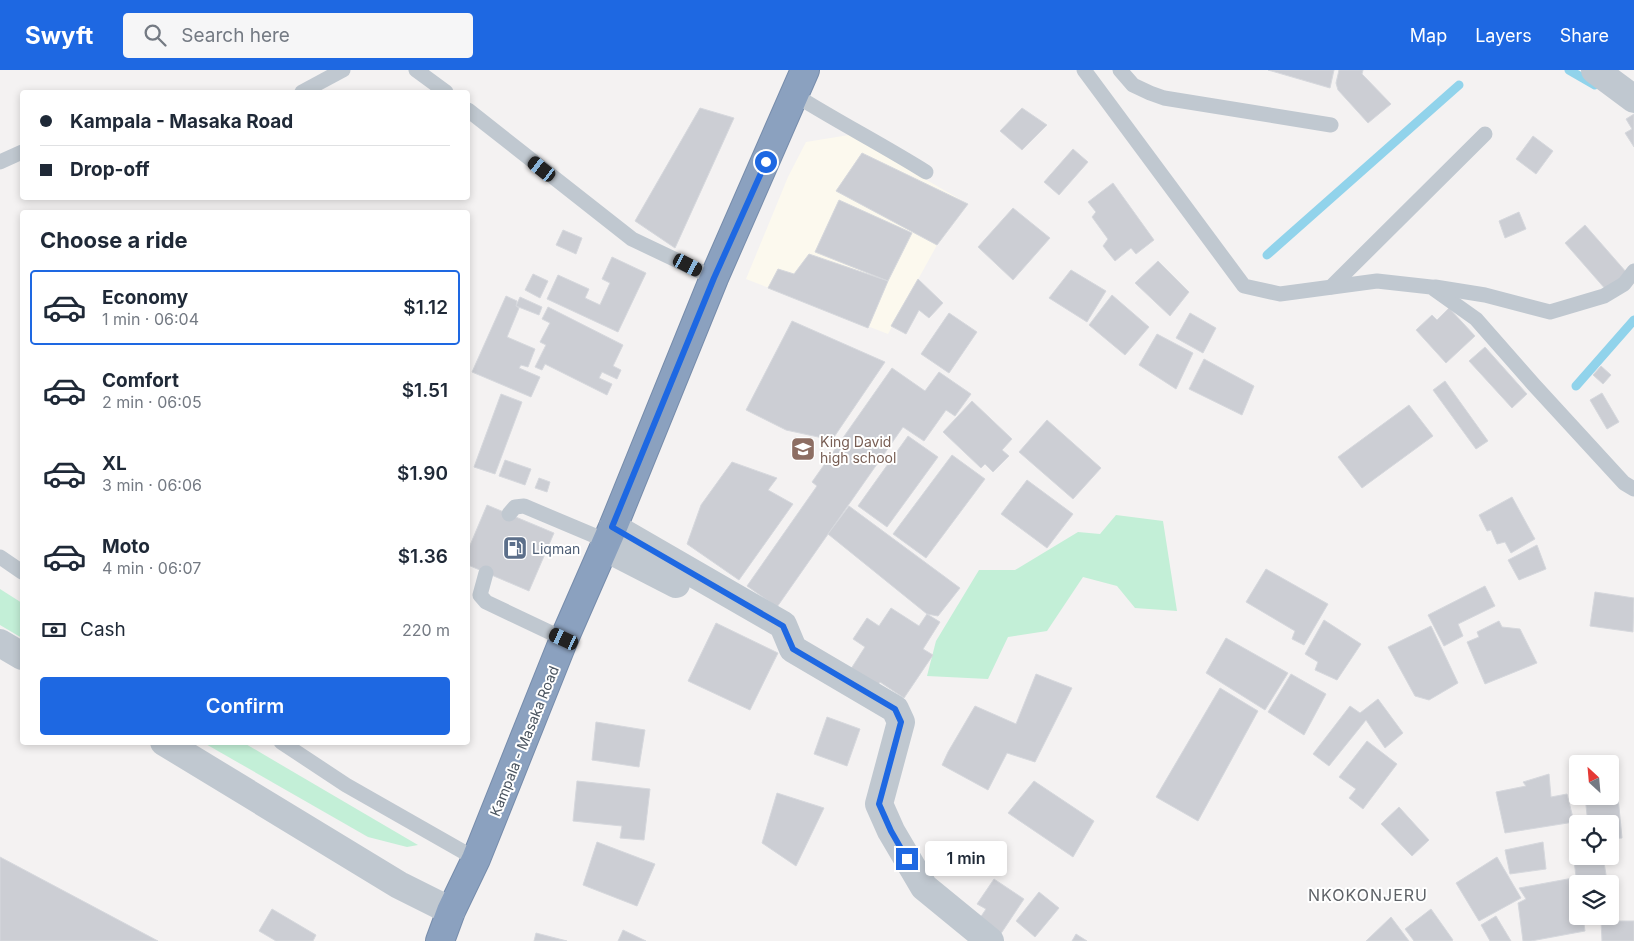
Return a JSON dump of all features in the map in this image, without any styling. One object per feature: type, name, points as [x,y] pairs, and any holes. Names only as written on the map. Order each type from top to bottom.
[{"type":"highway","name":"Kampala - Masaka Road","points":[[440,941],[451,911],[476,859],[564,639],[608,538],[714,278],[805,70]]},
{"type":"street","points":[[1595,70],[1634,99]]},
{"type":"street","points":[[608,538],[683,588],[776,640],[802,671],[870,707],[890,727],[869,804],[880,841],[909,884],[965,941]]},
{"type":"street","points":[[608,538],[783,626],[793,649],[895,709],[901,722],[879,804],[891,831],[924,887],[990,941]]},
{"type":"street","points":[[0,643],[20,655]]},
{"type":"street","points":[[169,745],[383,875],[451,911]]},
{"type":"lane","points":[[306,90],[343,70]]},
{"type":"lane","points":[[416,70],[443,90]]},
{"type":"lane","points":[[1084,70],[1244,286],[1280,294],[1377,280],[1486,295],[1550,312],[1604,296],[1624,284],[1634,271]]},
{"type":"lane","points":[[1120,70],[1133,85],[1164,98],[1331,125]]},
{"type":"lane","points":[[795,95],[926,172]]},
{"type":"lane","points":[[470,112],[632,239],[714,278]]},
{"type":"lane","points":[[1331,287],[1485,134]]},
{"type":"lane","points":[[0,162],[20,153]]},
{"type":"lane","points":[[1431,287],[1476,319],[1534,386],[1624,483],[1634,490]]},
{"type":"lane","points":[[509,514],[515,507],[524,506],[608,538]]},
{"type":"lane","points":[[0,557],[20,571]]},
{"type":"lane","points":[[486,573],[480,595],[486,602],[564,639]]},
{"type":"lane","points":[[285,745],[346,786],[476,859]]},
{"type":"shaded area","points":[[849,135],[968,204],[937,245],[888,334],[746,279],[788,177],[806,142]]},
{"type":"green space","points":[[1116,515],[1163,521],[1177,611],[1135,608],[1117,586],[1083,577],[1047,631],[1008,637],[988,679],[927,676],[936,641],[979,570],[1015,570],[1078,532],[1100,534]]},
{"type":"green space","points":[[0,589],[20,602],[20,637],[0,625]]},
{"type":"green space","points":[[207,745],[247,745],[418,845],[407,847],[368,837]]},
{"type":"building","points":[[1268,70],[1334,70],[1330,88]]},
{"type":"building","points":[[1339,70],[1363,70],[1362,74],[1391,104],[1368,123],[1338,90],[1336,83]]},
{"type":"building","points":[[700,108],[734,118],[675,248],[635,221]]},
{"type":"building","points":[[1022,108],[1047,125],[1022,150],[1000,131]]},
{"type":"building","points":[[1634,114],[1634,147],[1625,133],[1632,129],[1626,119]]},
{"type":"building","points":[[1533,136],[1553,151],[1536,174],[1516,159]]},
{"type":"building","points":[[1073,149],[1088,162],[1059,195],[1044,182]]},
{"type":"building","points":[[862,153],[968,204],[937,245],[836,191]]},
{"type":"building","points":[[1113,183],[1154,240],[1136,254],[1131,248],[1115,261],[1103,246],[1108,239],[1092,217],[1096,212],[1088,202]]},
{"type":"building","points":[[839,200],[912,233],[888,281],[815,252]]},
{"type":"building","points":[[1013,208],[1050,238],[1013,280],[978,247]]},
{"type":"building","points":[[1519,212],[1526,229],[1505,238],[1499,221]]},
{"type":"building","points":[[1585,225],[1627,273],[1607,291],[1565,243]]},
{"type":"building","points":[[563,230],[582,238],[576,254],[556,245]]},
{"type":"building","points":[[809,254],[888,281],[868,328],[768,288],[778,269],[794,274]]},
{"type":"building","points":[[612,257],[646,273],[618,332],[547,299],[558,275],[589,289],[585,298],[600,305],[610,283],[602,279]]},
{"type":"building","points":[[1158,261],[1189,292],[1170,316],[1135,283]]},
{"type":"building","points":[[1071,270],[1106,291],[1087,322],[1049,298]]},
{"type":"building","points":[[533,274],[548,281],[540,298],[525,290]]},
{"type":"building","points":[[918,279],[943,303],[929,318],[919,310],[906,334],[891,326]]},
{"type":"building","points":[[1112,295],[1149,327],[1125,355],[1089,325]]},
{"type":"building","points":[[506,296],[517,301],[516,306],[519,308],[507,337],[535,349],[528,367],[521,365],[519,368],[540,377],[531,397],[472,372]]},
{"type":"building","points":[[520,297],[542,307],[539,315],[516,306]]},
{"type":"building","points":[[548,307],[623,345],[613,366],[621,370],[617,379],[602,372],[599,378],[612,384],[607,395],[545,364],[542,370],[535,367],[546,345],[540,342],[550,323],[542,319]]},
{"type":"building","points":[[1449,308],[1475,336],[1446,363],[1416,330],[1432,315],[1437,320]]},
{"type":"building","points":[[949,313],[977,332],[949,373],[921,354]]},
{"type":"building","points":[[1190,313],[1216,328],[1203,353],[1176,338]]},
{"type":"building","points":[[792,321],[885,362],[832,440],[786,430],[746,410]]},
{"type":"building","points":[[1157,334],[1193,353],[1176,389],[1139,365]]},
{"type":"building","points":[[1485,347],[1527,394],[1512,408],[1469,361]]},
{"type":"building","points":[[1204,359],[1254,386],[1242,415],[1189,389]]},
{"type":"building","points":[[1601,366],[1611,375],[1603,384],[1593,375]]},
{"type":"building","points":[[892,368],[925,391],[939,372],[971,394],[955,416],[946,410],[924,441],[903,427],[777,607],[747,586],[817,486],[812,482]]},
{"type":"building","points":[[1445,381],[1488,441],[1476,449],[1433,390]]},
{"type":"building","points":[[1602,393],[1619,422],[1607,429],[1590,400]]},
{"type":"building","points":[[501,394],[522,402],[495,474],[474,467]]},
{"type":"building","points":[[972,401],[1012,439],[1002,450],[1009,456],[993,472],[985,464],[981,468],[943,432]]},
{"type":"building","points":[[1409,405],[1433,436],[1362,488],[1338,457]]},
{"type":"building","points":[[1047,420],[1101,468],[1073,499],[1019,452]]},
{"type":"building","points":[[908,436],[938,457],[887,527],[858,506]]},
{"type":"building","points":[[952,455],[985,479],[926,558],[893,534]]},
{"type":"building","points":[[505,460],[531,469],[525,485],[499,476]]},
{"type":"building","points":[[732,462],[777,478],[768,490],[793,504],[739,580],[687,544],[701,505]]},
{"type":"building","points":[[539,478],[550,482],[547,492],[535,488]]},
{"type":"building","points":[[1027,480],[1073,514],[1047,548],[1001,514]]},
{"type":"building","points":[[1512,497],[1535,539],[1511,553],[1505,542],[1497,544],[1491,530],[1487,531],[1479,515]]},
{"type":"building","points":[[487,505],[554,533],[529,591],[470,566],[470,545]]},
{"type":"building","points":[[849,506],[960,588],[938,616],[927,614],[828,534]]},
{"type":"building","points":[[1537,545],[1546,569],[1519,580],[1508,560]]},
{"type":"building","points":[[1266,569],[1328,604],[1304,645],[1292,639],[1295,631],[1246,602]]},
{"type":"building","points":[[1485,586],[1495,606],[1458,624],[1463,636],[1444,646],[1428,615]]},
{"type":"building","points":[[1595,592],[1634,598],[1633,632],[1590,626]]},
{"type":"building","points":[[891,608],[919,626],[927,614],[940,622],[923,649],[933,655],[904,698],[880,682],[875,689],[849,672],[865,647],[853,639],[867,618],[879,626]]},
{"type":"building","points":[[1324,620],[1361,644],[1337,680],[1315,670],[1318,662],[1305,654]]},
{"type":"building","points":[[1499,621],[1502,627],[1520,629],[1537,663],[1485,684],[1467,642],[1479,637],[1477,632]]},
{"type":"building","points":[[716,623],[778,653],[750,710],[688,681]]},
{"type":"building","points":[[1431,626],[1458,683],[1429,700],[1415,696],[1388,647]]},
{"type":"building","points":[[1226,638],[1288,673],[1265,710],[1206,673]]},
{"type":"building","points":[[1036,674],[1072,688],[1035,762],[1007,753],[988,790],[942,765],[975,706],[1016,724]]},
{"type":"building","points":[[1291,674],[1326,694],[1304,735],[1268,712]]},
{"type":"building","points":[[1220,688],[1258,711],[1198,821],[1156,797]]},
{"type":"building","points":[[1378,699],[1403,733],[1385,748],[1366,720],[1329,766],[1313,754],[1350,706],[1360,713]]},
{"type":"building","points":[[827,717],[860,729],[847,766],[814,754]]},
{"type":"building","points":[[596,722],[645,730],[639,767],[592,760]]},
{"type":"building","points":[[1367,741],[1397,764],[1363,809],[1349,798],[1356,789],[1339,777]]},
{"type":"building","points":[[1549,774],[1551,797],[1567,794],[1572,815],[1569,815],[1569,823],[1505,833],[1496,792],[1526,786],[1523,782]]},
{"type":"building","points":[[577,781],[650,789],[644,840],[620,838],[622,826],[573,821]]},
{"type":"building","points":[[1034,781],[1094,821],[1073,857],[1008,813]]},
{"type":"building","points":[[777,793],[824,808],[796,866],[762,843]]},
{"type":"building","points":[[1586,805],[1619,805],[1622,838],[1619,838],[1619,815],[1587,815]]},
{"type":"building","points":[[1399,807],[1429,840],[1412,856],[1381,824]]},
{"type":"building","points":[[597,842],[655,864],[637,906],[583,885]]},
{"type":"building","points":[[1543,842],[1546,869],[1510,874],[1505,850]]},
{"type":"building","points":[[0,857],[158,941],[0,941]]},
{"type":"building","points":[[1497,857],[1521,898],[1479,921],[1456,883]]},
{"type":"building","points":[[1575,865],[1604,865],[1606,875],[1576,875]]},
{"type":"building","points":[[994,879],[1024,899],[1000,935],[978,921],[986,909],[977,904]]},
{"type":"building","points":[[1569,879],[1569,925],[1584,925],[1585,931],[1523,941],[1518,903],[1526,899],[1519,888]]},
{"type":"building","points":[[1039,892],[1059,908],[1035,937],[1016,921]]},
{"type":"building","points":[[272,909],[316,935],[313,941],[276,941],[259,931]]},
{"type":"building","points":[[1431,909],[1452,941],[1414,941],[1405,929]]},
{"type":"building","points":[[1496,916],[1511,941],[1490,941],[1481,925]]},
{"type":"building","points":[[1391,917],[1409,941],[1366,941]]},
{"type":"building","points":[[1619,921],[1634,921],[1634,941],[1602,941],[1601,925],[1619,925]]},
{"type":"building","points":[[623,930],[646,941],[618,941]]},
{"type":"building","points":[[536,933],[567,941],[534,941]]},
{"type":"building","points":[[1076,934],[1087,941],[1072,941]]},
{"type":"waterway","points":[[1569,70],[1595,85]]},
{"type":"waterway","points":[[1267,255],[1459,85]]},
{"type":"waterway","points":[[1576,386],[1634,320]]},
{"type":"place","name":"King David high school","points":[[803,449]]},
{"type":"place","name":"Liqman","points":[[515,548]]},
{"type":"district","name":"NKOKONJERU","points":[[1368,895]]},
{"type":"route","points":[[766,162],[714,278],[612,527],[783,626],[793,649],[895,709],[901,722],[879,804],[891,831],[907,859]]}]
